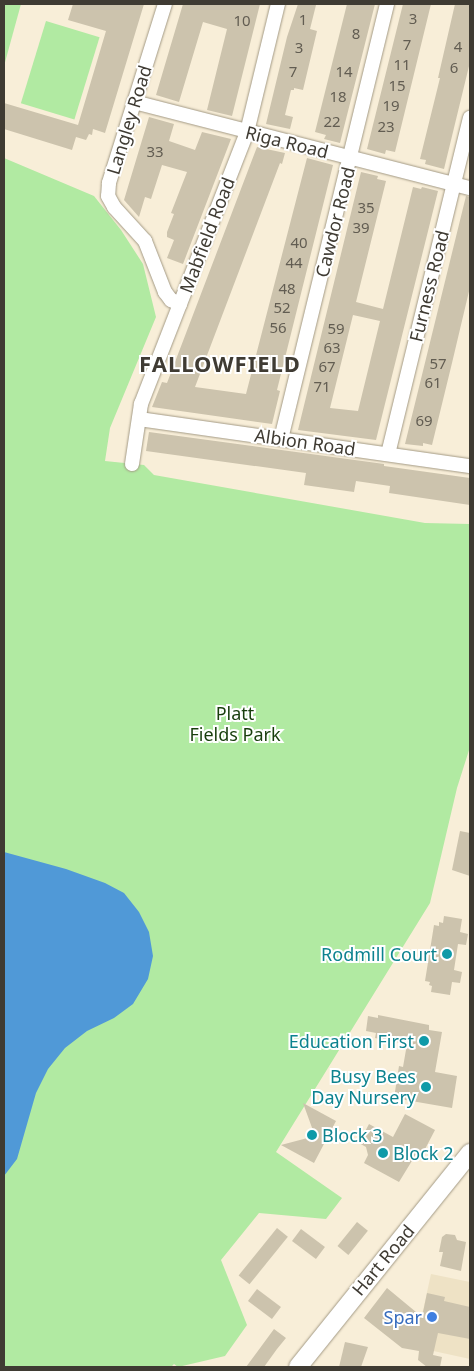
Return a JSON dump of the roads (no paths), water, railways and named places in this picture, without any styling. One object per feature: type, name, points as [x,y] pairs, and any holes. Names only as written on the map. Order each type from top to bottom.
[{"type":"street","name":"Langley Road","points":[[165,4],[109,183],[108,196],[114,207],[145,241],[165,292],[171,300],[180,304]]},
{"type":"street","name":"Mabfield Road","points":[[132,464],[144,395],[247,132],[278,4]]},
{"type":"street","name":"Cawdor Road","points":[[281,439],[387,4]]},
{"type":"street","name":"Riga Road","points":[[134,102],[470,188]]},
{"type":"street","name":"Furness Road","points":[[388,454],[470,118]]},
{"type":"street","name":"Albion Road","points":[[139,419],[470,466]]},
{"type":"street","name":"Hart Road","points":[[298,1367],[470,1153]]},
{"type":"water","points":[[4,852],[66,869],[105,883],[124,893],[139,912],[149,932],[153,956],[148,979],[133,1004],[114,1018],[87,1031],[65,1048],[48,1069],[36,1093],[17,1159],[4,1176]]},
{"type":"place","name":"Rodmill Court","points":[[447,954]]},
{"type":"place","name":"Education First","points":[[424,1041]]},
{"type":"place","name":"Busy Bees Day Nursery","points":[[426,1087]]},
{"type":"place","name":"Block 3","points":[[312,1135]]},
{"type":"place","name":"Block 2","points":[[383,1153]]},
{"type":"place","name":"Spar","points":[[432,1317]]},
{"type":"district","name":"FALLOWFIELD","points":[[220,364]]},
{"type":"park label","name":"Platt Fields Park","points":[[235,724]]}]
